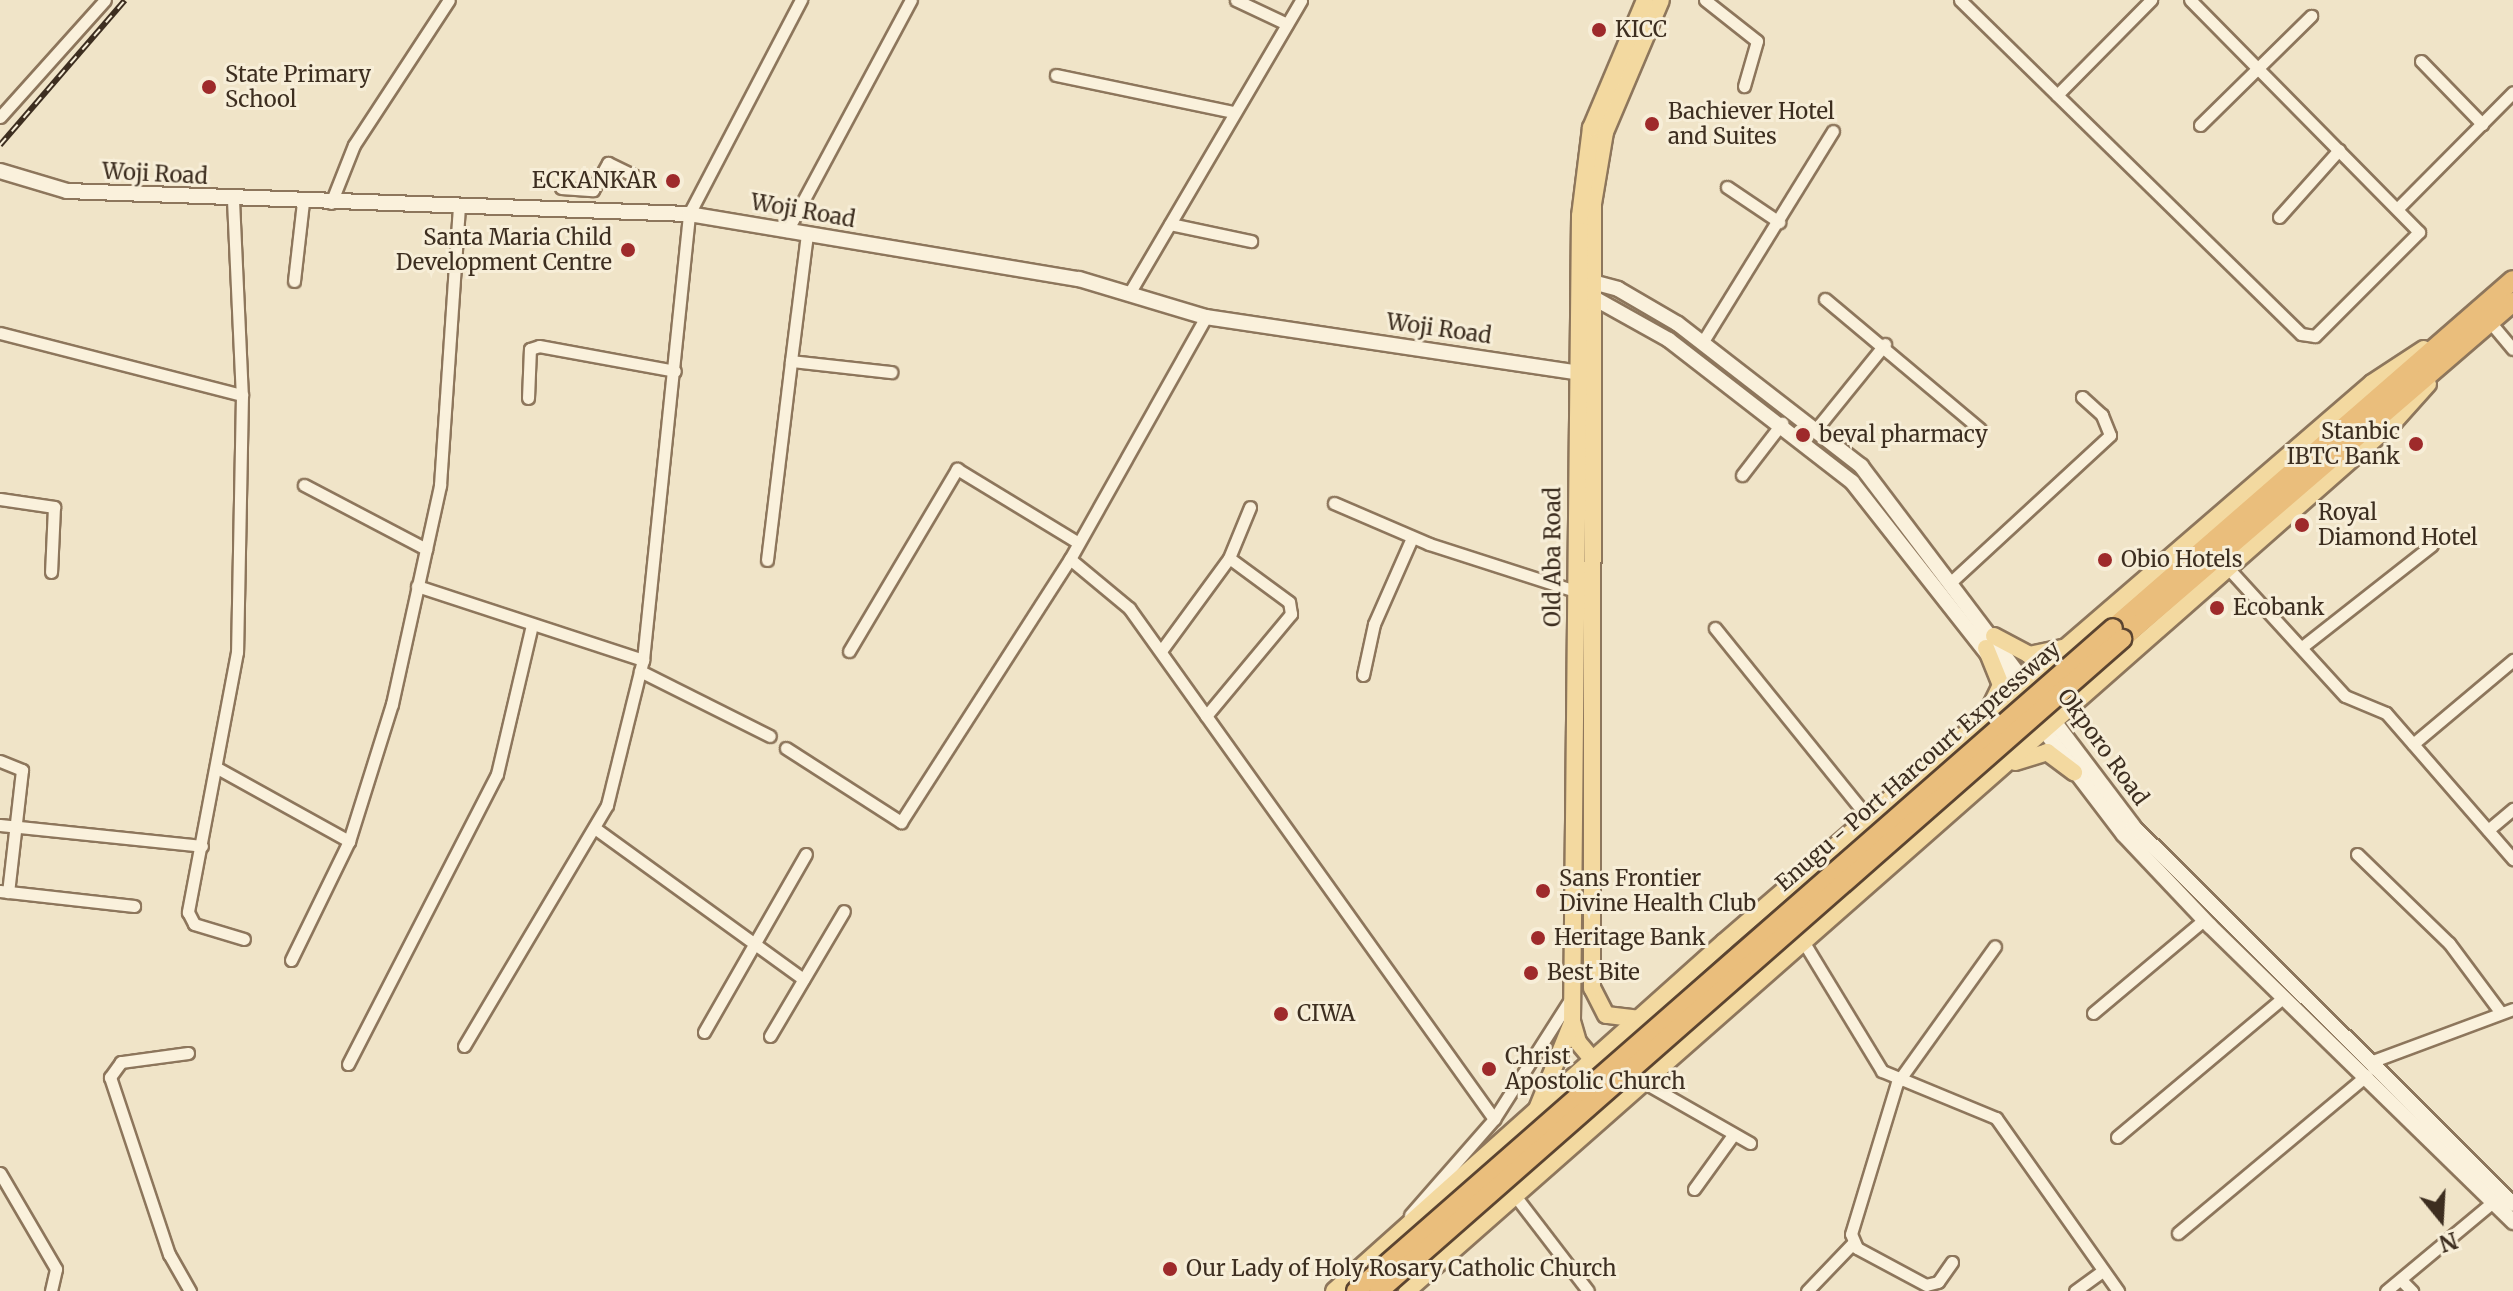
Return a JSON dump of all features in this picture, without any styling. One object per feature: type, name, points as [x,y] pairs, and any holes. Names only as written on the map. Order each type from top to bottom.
[{"type":"highway","name":"Enugu - Port Harcourt Expressway","points":[[1379,1291],[2513,280]]},
{"type":"highway","name":"Enugu - Port Harcourt Expressway","points":[[1356,1291],[2117,633],[2513,302]]},
{"type":"main road","name":"Old Aba Road","points":[[1591,1061],[1572,1021],[1575,591],[1591,128],[1645,0]]},
{"type":"main road","name":"Old Aba Road","points":[[1585,287],[1600,150],[1661,0]]},
{"type":"main road","name":"Woji Road","points":[[0,171],[67,191],[233,200],[689,214],[1130,292],[1206,317],[1583,374]]},
{"type":"main road","name":"Okporo Road","points":[[1585,287],[1630,295],[1702,343],[1817,428],[1870,475],[1952,581],[1990,642]]},
{"type":"main road","name":"Okporo Road","points":[[1585,287],[1647,325],[1782,423],[1872,503],[1990,642],[2049,725],[2155,849],[2373,1061],[2513,1204]]},
{"type":"main road","points":[[1334,1291],[1591,1061],[2372,383],[2462,324]]},
{"type":"main road","points":[[1407,1291],[2394,422],[2457,350]]},
{"type":"main road","name":"Old Aba Road","points":[[1583,374],[1592,988],[1606,1015],[1640,1019]]},
{"type":"main road","points":[[1973,730],[2000,692],[1990,642],[2029,655],[2072,645]]},
{"type":"main road","name":"Okporo Road","points":[[2049,725],[2074,772],[2204,920],[2367,1075],[2513,1222]]},
{"type":"main road","points":[[1986,780],[2037,751],[2074,772]]},
{"type":"main road","points":[[1687,978],[1731,960],[1743,969],[1744,994]]},
{"type":"main road","points":[[1536,1112],[1572,1021]]},
{"type":"main road","points":[[1591,1061],[1621,1080],[1645,1083]]},
{"type":"street","points":[[0,117],[105,0]]},
{"type":"street","points":[[331,203],[354,145],[449,0]]},
{"type":"street","points":[[464,1046],[596,829],[624,752],[642,666],[689,214],[801,0]]},
{"type":"street","points":[[787,231],[911,0]]},
{"type":"street","points":[[1236,0],[1287,24]]},
{"type":"street","points":[[1130,292],[1301,0]]},
{"type":"street","points":[[1705,0],[1757,41],[1744,86]]},
{"type":"street","points":[[2057,95],[2151,0]]},
{"type":"street","points":[[1968,3],[2057,95],[2308,337],[2415,244],[2417,227],[2190,0]]},
{"type":"street","points":[[2200,125],[2311,16]]},
{"type":"street","points":[[2421,61],[2482,124]]},
{"type":"street","points":[[1056,75],[1233,112]]},
{"type":"street","points":[[2398,208],[2513,92]]},
{"type":"street","points":[[1702,343],[1833,131]]},
{"type":"street","points":[[2279,217],[2339,150]]},
{"type":"street","points":[[561,188],[593,190],[608,163],[637,177]]},
{"type":"street","points":[[1727,187],[1779,222]]},
{"type":"street","points":[[233,200],[242,395],[237,652],[219,769],[190,920],[244,939]]},
{"type":"street","points":[[294,281],[303,202]]},
{"type":"street","points":[[291,960],[349,841],[376,765],[426,549],[440,485],[459,205]]},
{"type":"street","points":[[1170,224],[1251,241]]},
{"type":"street","points":[[767,560],[807,234]]},
{"type":"street","points":[[1825,299],[1885,344],[1980,429]]},
{"type":"street","points":[[786,748],[901,822],[1070,559],[1206,317]]},
{"type":"street","points":[[2490,322],[2513,349]]},
{"type":"street","points":[[0,333],[242,395]]},
{"type":"street","points":[[1817,428],[1885,344]]},
{"type":"street","points":[[528,398],[530,349],[539,346],[675,371]]},
{"type":"street","points":[[791,361],[891,372]]},
{"type":"street","points":[[1952,581],[2110,435],[2102,415],[2082,397]]},
{"type":"street","points":[[1742,475],[1782,423]]},
{"type":"street","points":[[849,651],[957,469],[1077,542]]},
{"type":"street","points":[[304,485],[426,549]]},
{"type":"street","points":[[0,499],[54,507],[51,572]]},
{"type":"street","points":[[1334,503],[1412,538],[1575,591]]},
{"type":"street","points":[[1161,651],[1229,558],[1250,507]]},
{"type":"street","points":[[1363,675],[1374,624],[1412,538]]},
{"type":"street","points":[[2302,647],[2432,545]]},
{"type":"street","points":[[1206,716],[1291,614],[1289,602],[1229,558]]},
{"type":"street","points":[[1070,559],[1120,598],[1161,651],[1494,1119]]},
{"type":"street","points":[[2228,568],[2345,696],[2386,713],[2513,859]]},
{"type":"street","points":[[417,586],[642,666],[770,736]]},
{"type":"street","points":[[348,1064],[497,774],[532,625]]},
{"type":"street","points":[[1715,628],[1870,820]]},
{"type":"street","points":[[2413,744],[2513,660]]},
{"type":"street","points":[[0,761],[22,770],[17,826],[4,892],[134,906]]},
{"type":"street","points":[[219,769],[349,841]]},
{"type":"street","points":[[2488,830],[2513,809]]},
{"type":"street","points":[[0,825],[202,846]]},
{"type":"street","points":[[596,829],[803,979]]},
{"type":"street","points":[[704,1032],[806,854]]},
{"type":"street","points":[[2357,854],[2449,943],[2501,1013]]},
{"type":"street","points":[[770,1036],[844,911]]},
{"type":"street","points":[[2093,1013],[2204,920]]},
{"type":"street","points":[[1803,941],[1870,1058],[1897,1083],[1996,1118],[2118,1291]]},
{"type":"street","points":[[1807,1291],[1853,1243],[1897,1083],[1995,946]]},
{"type":"street","points":[[1409,1224],[1494,1119],[1573,994]]},
{"type":"street","points":[[2117,1137],[2284,997]]},
{"type":"street","points":[[2373,1061],[2513,1009]]},
{"type":"street","points":[[188,1053],[121,1062],[110,1077],[169,1254],[190,1291]]},
{"type":"street","points":[[2178,1233],[2367,1075]]},
{"type":"street","points":[[1645,1083],[1750,1143]]},
{"type":"street","points":[[1694,1189],[1733,1135]]},
{"type":"street","points":[[0,1173],[56,1269],[51,1291]]},
{"type":"street","points":[[1516,1197],[1588,1291]]},
{"type":"street","points":[[2386,1291],[2493,1202]]},
{"type":"street","points":[[1853,1243],[1926,1285],[1938,1282],[1952,1262]]},
{"type":"street","points":[[2075,1291],[2103,1271]]},
{"type":"street","points":[[2401,1280],[2412,1291]]},
{"type":"railway","points":[[0,145],[125,0]]},
{"type":"place","name":"KICC","points":[[1599,30]]},
{"type":"place","name":"State Primary School","points":[[209,87]]},
{"type":"place","name":"Bachiever Hotel and Suites","points":[[1652,124]]},
{"type":"place","name":"ECKANKAR","points":[[673,181]]},
{"type":"place","name":"Santa Maria Child Development Centre","points":[[628,250]]},
{"type":"place","name":"beval pharmacy","points":[[1803,435]]},
{"type":"place","name":"Stanbic IBTC Bank","points":[[2416,444]]},
{"type":"place","name":"Royal Diamond Hotel","points":[[2302,525]]},
{"type":"place","name":"Obio Hotels","points":[[2105,560]]},
{"type":"place","name":"Ecobank","points":[[2217,608]]},
{"type":"place","name":"Sans Frontier Divine Health Club","points":[[1543,891]]},
{"type":"place","name":"Heritage Bank","points":[[1538,938]]},
{"type":"place","name":"Best Bite","points":[[1531,973]]},
{"type":"place","name":"CIWA","points":[[1281,1014]]},
{"type":"place","name":"Christ Apostolic Church","points":[[1489,1069]]},
{"type":"place","name":"Our Lady of Holy Rosary Catholic Church","points":[[1170,1269]]}]
